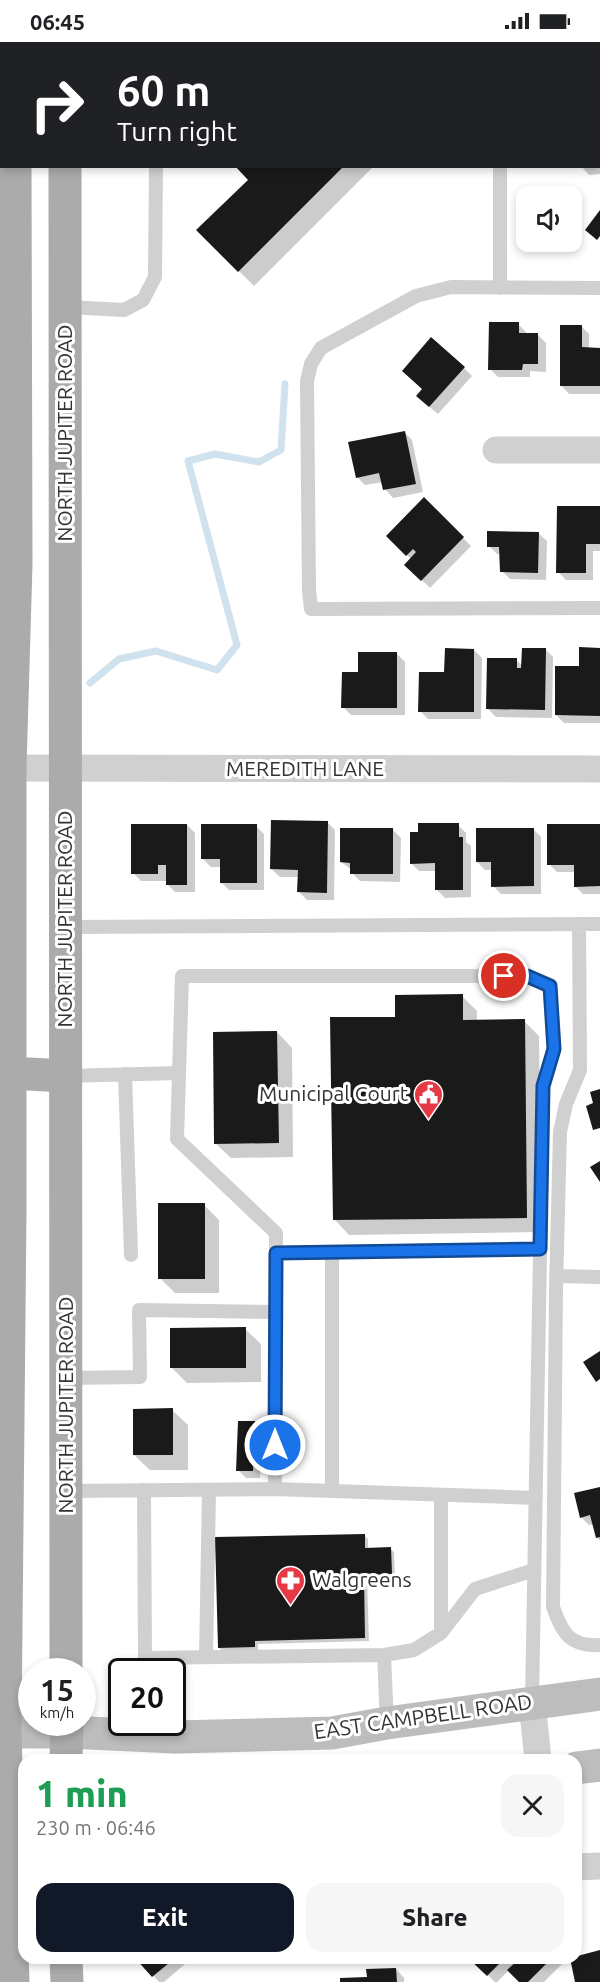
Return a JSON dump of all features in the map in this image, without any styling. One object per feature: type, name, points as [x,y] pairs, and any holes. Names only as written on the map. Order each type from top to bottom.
[{"type":"main road","name":"NORTH JUPITER ROAD","points":[[65,168],[66,1658]]},
{"type":"main road","points":[[8,1961],[10,1791],[2,1732],[5,1073],[10,768],[6,688],[7,307],[10,187]]},
{"type":"main road","points":[[7,307],[66,307]]},
{"type":"main road","points":[[5,1073],[65,1076]]},
{"type":"main road","name":"EAST CAMPBELL ROAD","points":[[2,1732],[66,1738],[332,1733],[387,1723],[600,1694]]},
{"type":"main road","points":[[582,1767],[600,1765]]},
{"type":"main road","points":[[66,1964],[67,1982]]},
{"type":"street","points":[[496,450],[600,450]]},
{"type":"street","name":"MEREDITH LANE","points":[[10,768],[600,768]]},
{"type":"street","points":[[532,1702],[537,1754]]},
{"type":"street","points":[[582,1867],[600,1866]]},
{"type":"lane","points":[[66,307],[124,310],[143,300],[155,277],[156,168]]},
{"type":"lane","points":[[500,168],[500,288]]},
{"type":"lane","points":[[600,288],[451,287],[416,296],[321,348],[311,364],[307,393],[311,609],[600,608]]},
{"type":"lane","points":[[579,924],[580,1070],[566,1104],[560,1132],[556,1276],[553,1607],[561,1629],[575,1643],[600,1645]]},
{"type":"lane","points":[[65,927],[600,924]]},
{"type":"lane","points":[[275,1489],[276,1233],[177,1139],[182,976],[527,976],[550,986],[554,1049],[543,1086],[532,1702]]},
{"type":"lane","points":[[65,1076],[178,1073]]},
{"type":"lane","points":[[125,1074],[131,1255]]},
{"type":"lane","points":[[276,1253],[540,1249]]},
{"type":"lane","points":[[332,1252],[332,1491]]},
{"type":"lane","points":[[556,1276],[600,1277]]},
{"type":"lane","points":[[65,1378],[140,1377],[139,1310],[276,1312]]},
{"type":"lane","points":[[66,1491],[275,1489],[536,1498]]},
{"type":"lane","points":[[144,1490],[145,1658],[384,1655],[414,1650],[441,1633],[475,1589],[534,1570]]},
{"type":"lane","points":[[206,1657],[209,1490]]},
{"type":"lane","points":[[441,1495],[441,1633]]},
{"type":"lane","points":[[384,1655],[387,1723]]},
{"type":"building","points":[[237,168],[342,168],[238,272],[196,230],[248,180]]},
{"type":"building","points":[[600,210],[600,236],[597,240],[585,230]]},
{"type":"building","points":[[489,322],[519,322],[519,333],[538,333],[538,364],[523,364],[522,370],[488,370]]},
{"type":"building","points":[[560,325],[582,325],[582,347],[600,348],[600,386],[560,386]]},
{"type":"building","points":[[431,337],[465,367],[429,407],[416,396],[422,389],[402,371]]},
{"type":"building","points":[[405,431],[416,484],[383,490],[379,473],[356,478],[348,442]]},
{"type":"building","points":[[424,497],[464,537],[421,581],[404,565],[416,552],[413,549],[406,556],[386,536]]},
{"type":"building","points":[[557,506],[600,506],[600,544],[586,544],[586,573],[556,573]]},
{"type":"building","points":[[487,531],[539,532],[538,573],[500,572],[499,547],[487,547]]},
{"type":"building","points":[[579,647],[600,648],[600,716],[555,715],[555,666],[579,666]]},
{"type":"building","points":[[445,648],[474,649],[474,712],[418,712],[419,672],[444,672]]},
{"type":"building","points":[[522,648],[546,648],[545,710],[486,709],[487,658],[517,658],[517,668],[521,668]]},
{"type":"building","points":[[358,652],[397,652],[397,708],[341,708],[342,672],[358,672]]},
{"type":"building","points":[[271,820],[328,821],[327,893],[297,892],[298,870],[270,869]]},
{"type":"building","points":[[418,823],[459,823],[459,837],[463,837],[463,890],[435,890],[435,863],[410,864],[410,832],[418,832]]},
{"type":"building","points":[[131,824],[187,824],[187,885],[166,885],[166,865],[158,865],[158,874],[131,874]]},
{"type":"building","points":[[201,824],[257,824],[257,883],[220,883],[220,859],[201,859]]},
{"type":"building","points":[[547,824],[600,824],[600,886],[574,887],[574,865],[547,865]]},
{"type":"building","points":[[340,828],[393,828],[393,874],[350,874],[350,863],[340,862]]},
{"type":"building","points":[[476,828],[534,828],[534,886],[491,887],[491,862],[476,862]]},
{"type":"building","name":"Municipal Court","points":[[463,994],[463,1020],[525,1019],[527,1218],[333,1220],[330,1017],[395,1017],[395,995]]},
{"type":"building","points":[[277,1031],[279,1143],[214,1144],[213,1032]]},
{"type":"building","points":[[600,1089],[600,1128],[593,1130],[586,1106],[593,1103],[590,1092]]},
{"type":"building","points":[[600,1161],[600,1182],[590,1167]]},
{"type":"building","points":[[158,1203],[205,1203],[205,1279],[158,1279]]},
{"type":"building","points":[[246,1327],[246,1368],[170,1368],[170,1328]]},
{"type":"building","points":[[600,1351],[600,1379],[596,1382],[583,1362]]},
{"type":"building","points":[[173,1408],[173,1455],[133,1455],[133,1409]]},
{"type":"building","points":[[238,1421],[255,1421],[253,1471],[236,1471]]},
{"type":"building","points":[[600,1487],[600,1537],[596,1538],[590,1515],[580,1518],[574,1493]]},
{"type":"building","name":"Walgreens","points":[[365,1534],[365,1548],[391,1547],[392,1574],[364,1575],[365,1638],[255,1641],[255,1647],[218,1648],[215,1537]]},
{"type":"building","points":[[600,1950],[600,1982],[575,1982],[571,1964],[582,1964],[582,1955]]},
{"type":"building","points":[[140,1964],[168,1964],[152,1977]]},
{"type":"building","points":[[474,1964],[499,1964],[487,1976]]},
{"type":"building","points":[[514,1964],[546,1964],[528,1982],[519,1982],[507,1970]]},
{"type":"building","points":[[396,1968],[397,1982],[340,1982],[340,1978],[367,1977],[366,1969]]},
{"type":"waterway","points":[[90,683],[119,659],[156,651],[217,670],[237,645],[188,461],[215,454],[259,462],[281,450],[285,384]]},
{"type":"place","name":"Municipal Court","points":[[429,1120]]},
{"type":"place","name":"Walgreens","points":[[291,1606]]},
{"type":"route","points":[[275,1445],[276,1253],[540,1249],[543,1086],[554,1049],[550,986],[527,976],[504,976]]}]
